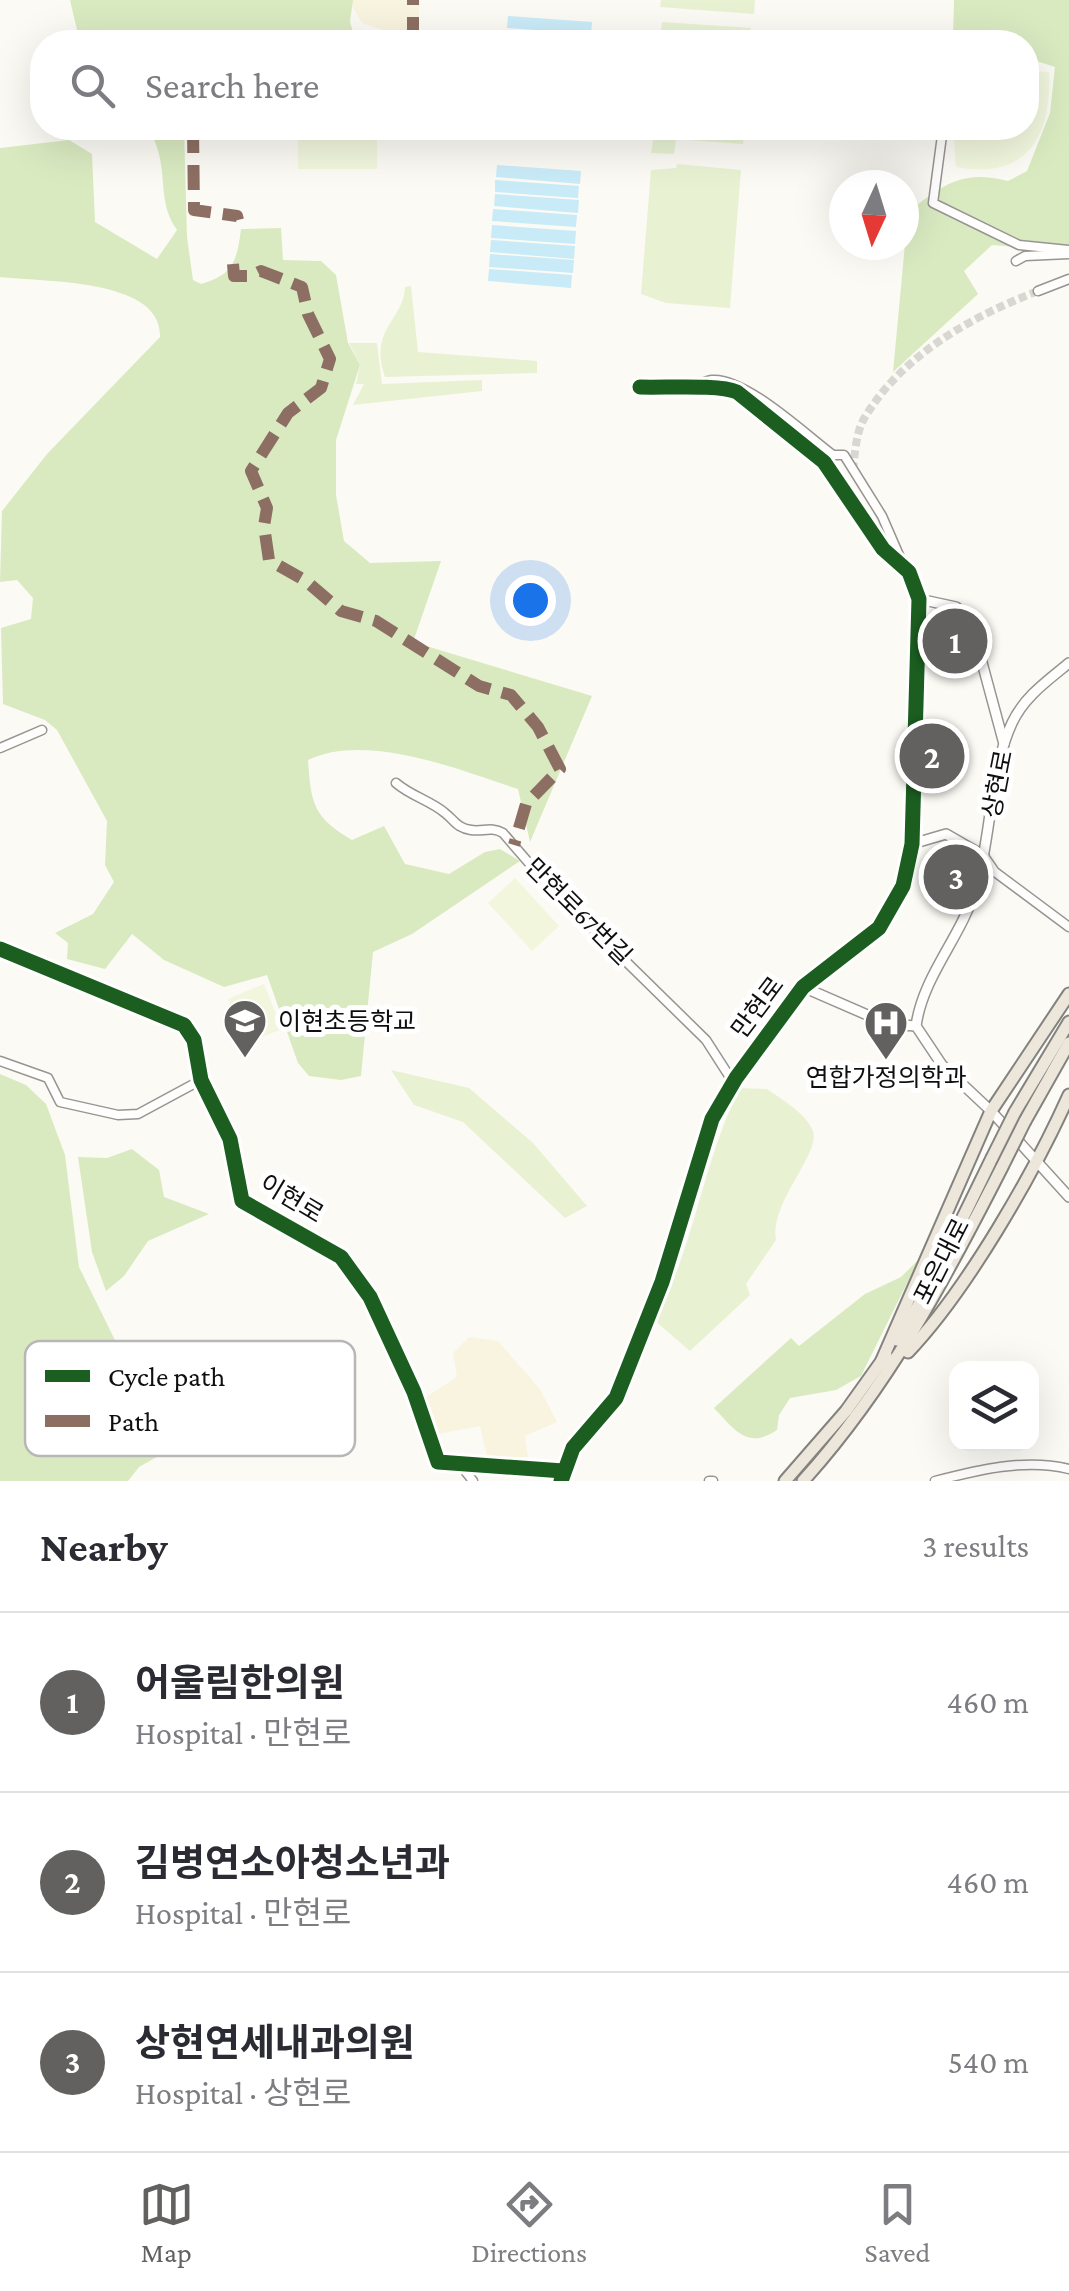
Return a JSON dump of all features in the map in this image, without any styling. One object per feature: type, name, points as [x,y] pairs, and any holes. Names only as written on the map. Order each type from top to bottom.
[{"type":"main road","points":[[886,1365],[991,1111],[1069,994]]},
{"type":"main road","name":"포은대로","points":[[800,1479],[930,1308],[997,1162],[1069,1022]]},
{"type":"main road","points":[[997,1162],[1026,1120],[1069,1043]]},
{"type":"main road","points":[[886,1365],[950,1299],[1036,1162],[1069,1095]]},
{"type":"main road","name":"포은대로","points":[[800,1479],[859,1411],[886,1365]]},
{"type":"street","points":[[942,140],[934,203],[1018,245],[1069,252]]},
{"type":"street","points":[[1016,261],[1025,256],[1069,252]]},
{"type":"street","points":[[1038,291],[1069,279]]},
{"type":"street","points":[[684,390],[712,380],[726,382],[749,392],[833,455],[844,455],[882,516],[903,566]]},
{"type":"street","points":[[640,386],[684,390],[720,387],[746,398],[824,462],[883,549],[903,566]]},
{"type":"street","name":"만현로","points":[[562,1476],[573,1448],[616,1398],[665,1272],[712,1119],[733,1082],[804,986],[879,928],[903,886],[912,844],[919,599],[903,566]]},
{"type":"street","points":[[919,599],[956,607],[970,618],[1004,744]]},
{"type":"street","name":"상현로","points":[[916,1026],[920,998],[972,900],[1004,744],[1027,698],[1069,663]]},
{"type":"street","points":[[0,748],[42,730]]},
{"type":"street","name":"만현로67번길","points":[[396,783],[446,813],[452,824],[474,831],[494,828],[503,832],[548,885],[706,1040],[733,1082]]},
{"type":"street","points":[[912,844],[946,834],[984,856],[995,872],[1069,926]]},
{"type":"street","name":"이현로","points":[[0,948],[184,1025],[194,1040],[201,1080],[230,1139],[242,1201],[341,1257],[370,1298],[414,1392],[432,1456],[462,1467]]},
{"type":"street","points":[[804,986],[888,1024],[916,1026],[942,1065],[991,1111],[1069,1197]]},
{"type":"street","points":[[0,1061],[48,1078],[60,1102],[129,1115],[146,1111],[201,1080]]},
{"type":"street","points":[[935,1481],[1045,1465],[1069,1469]]},
{"type":"street","points":[[462,1467],[562,1476]]},
{"type":"street","points":[[462,1467],[473,1481]]},
{"type":"shaded area","points":[[353,0],[420,0],[418,28],[382,30],[362,23],[351,4]]},
{"type":"shaded area","points":[[469,1337],[498,1341],[540,1389],[557,1422],[525,1436],[528,1457],[487,1457],[480,1426],[433,1435],[421,1400],[457,1377],[453,1353]]},
{"type":"green space","points":[[70,0],[353,0],[352,30],[77,30]]},
{"type":"green space","points":[[661,0],[755,0],[754,14],[660,7]]},
{"type":"green space","points":[[954,0],[1069,0],[1069,251],[992,245],[964,271],[978,294],[893,372],[904,260],[919,260],[919,204],[965,178],[1008,181],[1027,171],[1050,113],[1055,67],[1039,62],[1039,30],[953,30]]},
{"type":"green space","points":[[662,22],[751,28],[751,30],[661,30]]},
{"type":"green space","points":[[1039,72],[1049,72],[1046,117],[1039,134]]},
{"type":"green space","points":[[69,140],[92,154],[95,222],[157,259],[177,230],[166,206],[155,142],[184,140],[187,237],[193,280],[201,284],[227,271],[238,250],[241,229],[281,228],[283,260],[321,261],[336,275],[348,343],[360,365],[336,440],[336,495],[344,541],[370,563],[441,561],[413,642],[592,696],[530,842],[518,789],[441,764],[385,752],[331,752],[308,760],[316,808],[329,824],[352,840],[384,826],[405,864],[449,874],[485,852],[500,849],[520,861],[412,934],[373,952],[361,1076],[341,1080],[309,1076],[298,1063],[267,975],[224,987],[164,960],[132,934],[105,969],[67,959],[68,943],[55,933],[93,914],[114,882],[105,865],[107,821],[57,730],[45,720],[3,704],[1,628],[31,619],[33,598],[17,580],[0,582],[2,511],[47,454],[160,337],[156,318],[142,303],[122,293],[70,283],[0,277],[0,148]]},
{"type":"green space","points":[[298,140],[377,140],[377,169],[298,169]]},
{"type":"green space","points":[[653,140],[676,140],[674,154],[651,153]]},
{"type":"green space","points":[[689,140],[743,140],[743,144]]},
{"type":"green space","points":[[954,140],[1035,140],[1017,160],[1000,167],[956,167]]},
{"type":"green space","points":[[677,164],[741,170],[730,308],[666,303],[641,294],[651,170],[676,168]]},
{"type":"green space","points":[[411,286],[418,352],[537,361],[537,373],[385,377],[381,361],[384,336],[405,287]]},
{"type":"green space","points":[[349,343],[377,343],[382,384],[482,380],[482,391],[353,405],[364,384],[356,384],[360,365]]},
{"type":"green space","points":[[515,878],[559,926],[532,951],[488,903]]},
{"type":"green space","points":[[264,984],[282,1029],[247,1043],[228,999]]},
{"type":"green space","points":[[391,1070],[469,1088],[533,1143],[587,1206],[565,1218],[463,1122],[414,1105]]},
{"type":"green space","points":[[0,1074],[26,1085],[46,1104],[65,1155],[79,1267],[115,1341],[25,1341],[25,1456],[158,1456],[139,1467],[128,1481],[0,1481]]},
{"type":"green space","points":[[740,1088],[767,1089],[786,1102],[810,1124],[813,1141],[780,1211],[776,1240],[746,1284],[750,1295],[690,1351],[654,1320],[679,1264],[716,1146]]},
{"type":"green space","points":[[132,1149],[159,1170],[164,1197],[209,1214],[148,1241],[124,1276],[106,1291],[92,1252],[78,1157],[107,1158]]},
{"type":"green space","points":[[919,1259],[861,1376],[836,1390],[790,1398],[779,1415],[777,1430],[767,1436],[742,1435],[714,1408],[791,1338],[799,1346],[865,1294],[901,1277]]},
{"type":"water","points":[[508,16],[592,22],[591,30],[507,28]]},
{"type":"water","points":[[497,165],[581,171],[580,184],[496,177]]},
{"type":"water","points":[[495,180],[579,186],[578,198],[495,192]]},
{"type":"water","points":[[495,194],[579,200],[578,213],[494,206]]},
{"type":"water","points":[[493,209],[577,215],[576,227],[492,221]]},
{"type":"water","points":[[492,225],[576,231],[575,244],[491,238]]},
{"type":"water","points":[[491,240],[575,246],[574,259],[490,252]]},
{"type":"water","points":[[490,254],[574,260],[573,273],[489,267]]},
{"type":"water","points":[[489,269],[572,275],[571,288],[488,281]]},
{"type":"tunnel","points":[[853,470],[862,423],[899,374],[965,325],[1038,291]]},
{"type":"marked path","points":[[413,0],[413,30]]},
{"type":"marked path","points":[[193,140],[194,210],[237,216],[238,220]]},
{"type":"marked path","points":[[233,264],[234,276],[251,276],[261,271],[302,287],[308,314],[330,359],[321,388],[288,413],[251,471],[267,508],[264,526],[269,560],[306,581],[341,611],[376,621],[479,686],[511,695],[538,727],[560,769],[526,804],[514,845]]},
{"type":"cycle path","points":[[561,1481],[573,1448],[616,1398],[662,1282],[712,1119],[736,1078],[803,987],[879,928],[903,886],[912,844],[919,599],[909,572],[883,549],[824,462],[737,392],[705,387],[640,387]]},
{"type":"cycle path","points":[[0,949],[184,1025],[194,1040],[201,1080],[230,1139],[242,1201],[341,1257],[370,1297],[414,1392],[438,1462],[563,1471]]},
{"type":"place","name":"어울림한의원","points":[[955,641]]},
{"type":"place","name":"김병연소아청소년과","points":[[932,756]]},
{"type":"place","name":"상현연세내과의원","points":[[956,877]]},
{"type":"place","name":"이현초등학교","points":[[245,1059]]},
{"type":"place","name":"연합가정의학과","points":[[886,1061]]}]
